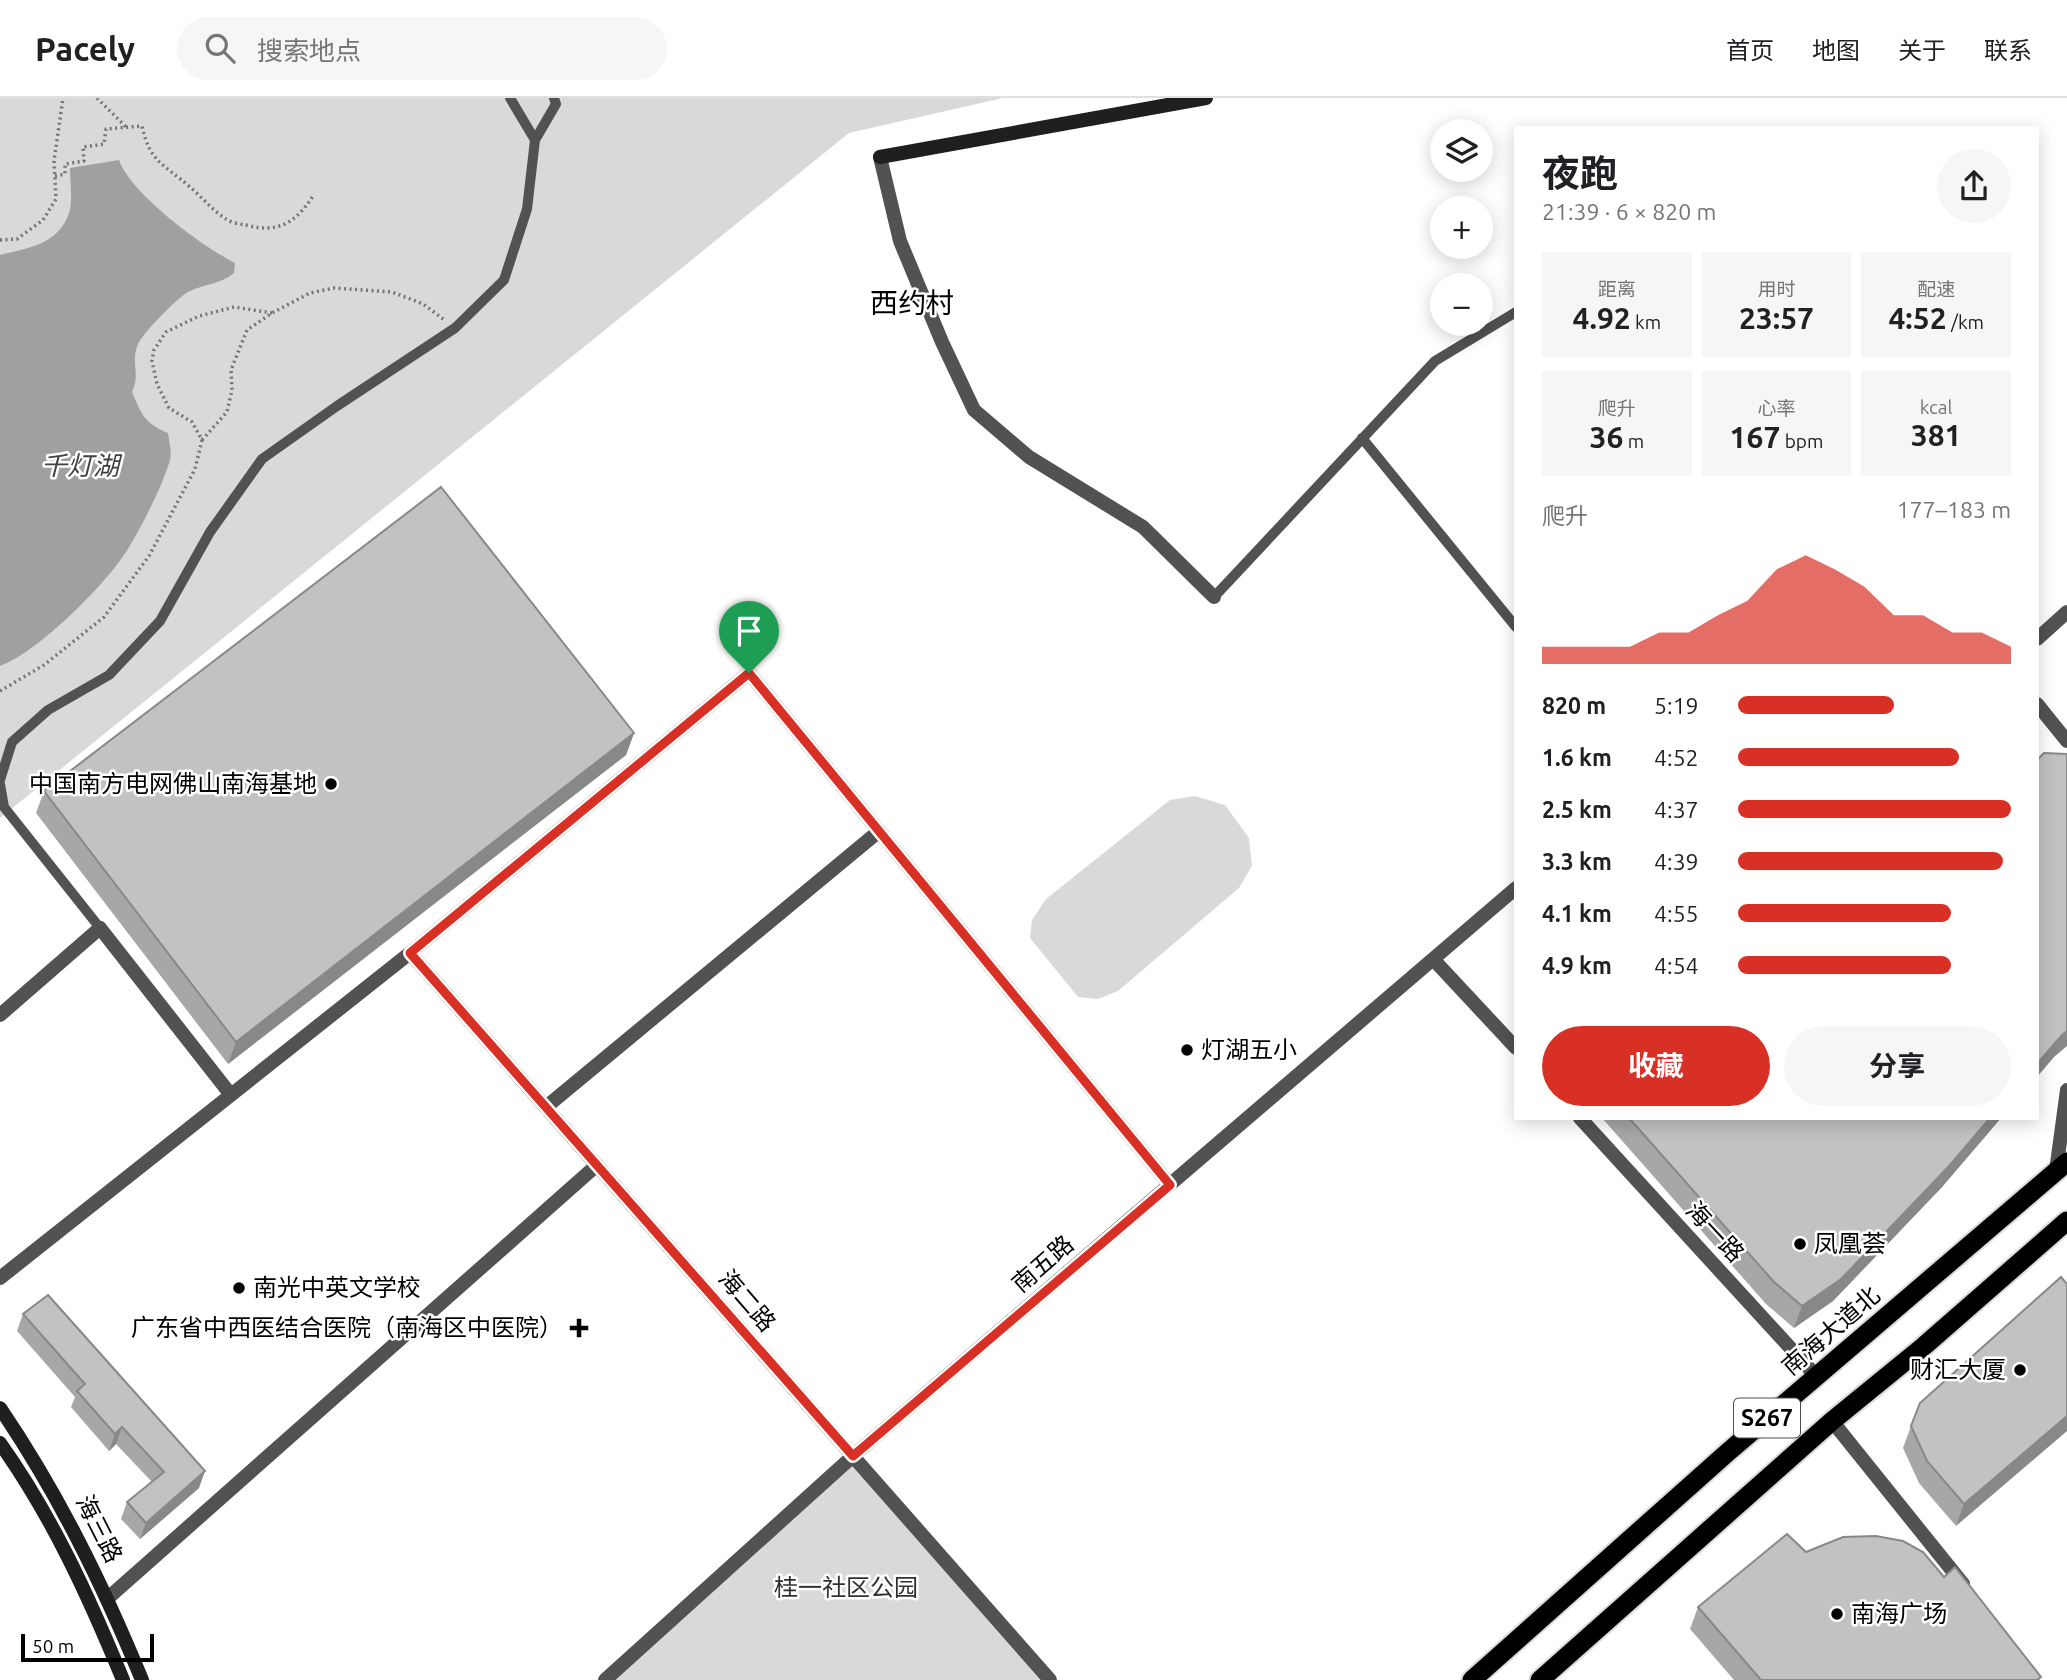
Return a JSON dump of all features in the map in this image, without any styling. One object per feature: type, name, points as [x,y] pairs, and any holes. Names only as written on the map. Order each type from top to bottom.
[{"type":"highway","name":"南海大道北","points":[[1472,1680],[1816,1376],[2062,1166]]},
{"type":"highway","name":"S267","points":[[1540,1680],[1832,1421],[1924,1346],[2067,1221]]},
{"type":"main road","points":[[880,157],[1206,98]]},
{"type":"main road","name":"海三路","points":[[0,1408],[52,1489],[108,1598],[142,1680]]},
{"type":"main road","name":"海三路","points":[[0,1443],[36,1496],[53,1527],[94,1608],[124,1680]]},
{"type":"street","points":[[880,157],[900,241],[974,410],[1029,457],[1143,527],[1214,597]]},
{"type":"street","points":[[2039,637],[2067,612]]},
{"type":"street","points":[[0,1278],[410,953],[749,673],[1170,1185]]},
{"type":"street","points":[[2039,706],[2067,741]]},
{"type":"street","points":[[546,1107],[878,832]]},
{"type":"street","name":"南五路","points":[[605,1680],[853,1456],[1514,890]]},
{"type":"street","points":[[0,1015],[100,929],[231,1095]]},
{"type":"street","name":"海二路","points":[[410,953],[1050,1680]]},
{"type":"street","points":[[1433,958],[1514,1046]]},
{"type":"street","points":[[2062,1166],[2067,1090]]},
{"type":"street","name":"海一路","points":[[1582,1120],[1816,1376]]},
{"type":"street","points":[[108,1598],[597,1165]]},
{"type":"street","points":[[1832,1421],[1971,1594]]},
{"type":"lane","points":[[510,98],[535,140]]},
{"type":"lane","points":[[100,929],[4,807],[0,782],[12,742],[48,710],[109,675],[160,621],[210,532],[262,459],[455,328],[504,280],[527,209],[535,140],[556,104],[554,98]]},
{"type":"lane","points":[[1214,597],[1435,361],[1514,313]]},
{"type":"lane","points":[[1362,438],[1514,625]]},
{"type":"path","points":[[0,240],[17,239],[43,219],[56,199],[54,161],[63,98]]},
{"type":"path","points":[[97,98],[126,127]]},
{"type":"path","points":[[55,176],[65,174],[65,164],[84,161],[83,148],[104,144],[106,129],[142,126],[146,143],[156,161],[227,220],[253,227],[275,228],[300,215],[313,196]]},
{"type":"path","points":[[0,691],[44,666],[104,617],[149,556],[195,469],[202,440],[227,412],[232,390],[231,370],[247,330],[310,293],[334,288],[392,292],[423,304],[455,328]]},
{"type":"path","points":[[202,440],[192,422],[169,408],[158,384],[152,361],[154,350],[166,332],[199,316],[234,307],[272,313]]},
{"type":"green space","points":[[0,98],[1003,98],[849,133],[0,818]]},
{"type":"green space","points":[[1195,796],[1225,805],[1249,838],[1252,866],[1239,888],[1118,991],[1098,999],[1078,997],[1030,938],[1032,920],[1046,899],[1170,800]]},
{"type":"green space","name":"桂一社区公园","points":[[853,1456],[1050,1680],[605,1680]]},
{"type":"water","name":"千灯湖","points":[[119,160],[126,174],[153,203],[187,232],[235,263],[234,273],[183,295],[153,324],[138,344],[135,357],[136,379],[132,392],[145,417],[154,426],[168,433],[171,454],[157,494],[132,543],[102,582],[51,633],[0,666],[0,255],[41,243],[58,232],[70,208],[70,168]]},
{"type":"building","name":"中国南方电网佛山南海基地","points":[[441,487],[634,733],[236,1042],[44,791]]},
{"type":"building","points":[[2044,753],[2067,754],[2067,1031],[2039,1062],[2039,758]]},
{"type":"building","name":"凤凰荟","points":[[1631,1120],[1988,1120],[1950,1165],[1841,1279],[1802,1306],[1774,1282]]},
{"type":"building","name":"财汇大厦","points":[[2061,1277],[2067,1284],[2067,1416],[1964,1504],[1927,1461],[1911,1426],[1920,1403]]},
{"type":"building","points":[[48,1295],[205,1471],[146,1523],[127,1502],[164,1472],[122,1427],[115,1434],[77,1391],[85,1384],[23,1314]]},
{"type":"building","name":"南海广场","points":[[1787,1534],[1806,1552],[1843,1537],[1876,1536],[1903,1541],[1923,1552],[1944,1577],[1955,1567],[2041,1677],[2037,1680],[1761,1680],[1698,1607]]},
{"type":"place","name":"中国南方电网佛山南海基地","points":[[331,784]]},
{"type":"place","name":"灯湖五小","points":[[1187,1050]]},
{"type":"place","name":"凤凰荟","points":[[1800,1244]]},
{"type":"place","name":"南光中英文学校","points":[[239,1288]]},
{"type":"place","name":"广东省中西医结合医院（南海区中医院）","points":[[579,1328]]},
{"type":"place","name":"财汇大厦","points":[[2020,1370]]},
{"type":"place","name":"南海广场","points":[[1837,1614]]},
{"type":"district","name":"西约村","points":[[912,303]]},
{"type":"route","points":[[749,673],[1170,1185],[853,1456],[410,953],[749,673]]}]
